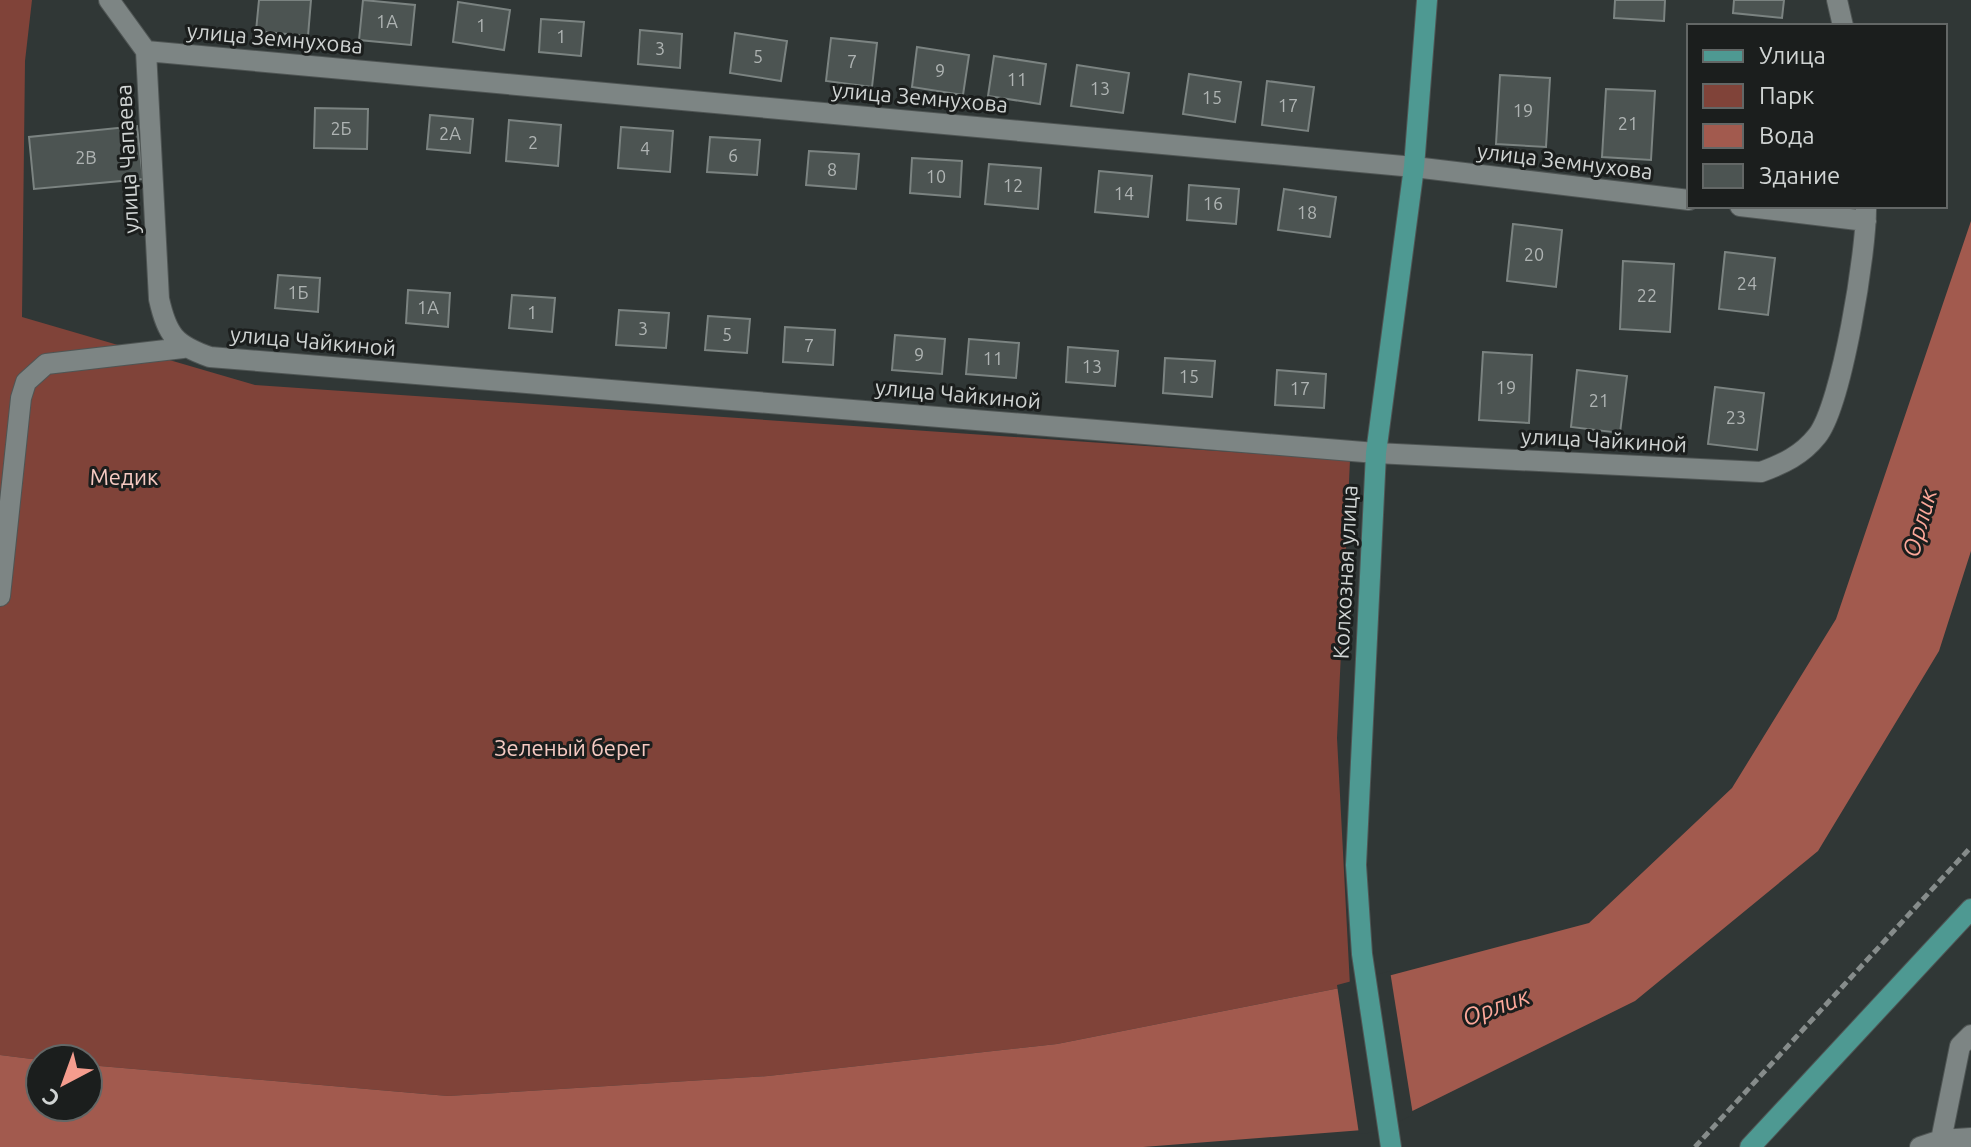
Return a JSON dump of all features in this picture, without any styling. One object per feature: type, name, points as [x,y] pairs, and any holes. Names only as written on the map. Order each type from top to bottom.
[{"type":"main road","name":"Колхозная улица","points":[[1391,1147],[1362,954],[1356,865],[1376,453],[1414,167],[1427,0]]},
{"type":"main road","points":[[1751,1147],[1971,909]]},
{"type":"street","points":[[109,0],[146,51]]},
{"type":"street","points":[[1837,0],[1843,24]]},
{"type":"street","name":"улица Земнухова","points":[[146,51],[1414,167],[1687,200]]},
{"type":"street","name":"улица Чапаева","points":[[146,51],[159,299],[165,326],[183,348]]},
{"type":"street","points":[[1772,208],[1866,214]]},
{"type":"street","name":"улица Чайкиной","points":[[0,596],[21,398],[26,382],[46,364],[183,348],[226,358],[1376,453],[1761,472],[1788,462],[1818,435],[1835,402],[1866,214]]},
{"type":"street","points":[[1941,1140],[1960,1046],[1971,1035]]},
{"type":"street","points":[[1920,1147],[1941,1140],[1971,1138]]},
{"type":"path","points":[[1695,1147],[1971,847]]},
{"type":"green space","name":"Зеленый берег","points":[[0,0],[32,0],[25,61],[22,317],[255,385],[1350,460],[1337,738],[1350,986],[1057,1044],[768,1076],[448,1096],[104,1066],[104,1043],[24,1043],[24,1058],[0,1055]]},
{"type":"water","name":"Орлик","points":[[1971,221],[1971,551],[1939,651],[1818,851],[1635,1001],[1376,1129],[1143,1147],[0,1147],[0,1055],[24,1058],[24,1123],[104,1123],[104,1066],[448,1096],[768,1076],[1057,1044],[1350,986],[1589,923],[1732,788],[1836,619]]},
{"type":"pier","points":[[1390,971],[1413,1115],[1377,1132],[1359,1134],[1337,985]]},
{"type":"building","points":[[259,0],[311,0],[308,36],[256,31]]},
{"type":"building","points":[[363,0],[415,5],[411,45],[359,40]]},
{"type":"building","points":[[1615,0],[1665,0],[1664,21],[1614,18]]},
{"type":"building","points":[[1734,0],[1784,0],[1782,18],[1733,13]]},
{"type":"building","points":[[458,2],[510,10],[504,50],[453,42]]},
{"type":"building","points":[[541,19],[584,22],[581,56],[539,52]]},
{"type":"building","points":[[640,30],[682,34],[680,68],[638,64]]},
{"type":"building","points":[[735,33],[787,41],[781,81],[730,73]]},
{"type":"building","points":[[831,38],[877,43],[872,87],[826,81]]},
{"type":"building","points":[[917,47],[969,55],[963,95],[912,87]]},
{"type":"building","points":[[994,56],[1046,64],[1040,104],[988,96]]},
{"type":"building","points":[[1077,65],[1129,73],[1123,113],[1071,106]]},
{"type":"building","points":[[1189,74],[1241,82],[1235,122],[1183,114]]},
{"type":"building","points":[[1500,75],[1550,78],[1546,147],[1496,144]]},
{"type":"building","points":[[1267,81],[1314,87],[1308,131],[1262,125]]},
{"type":"building","points":[[1606,89],[1655,91],[1651,160],[1602,157]]},
{"type":"building","points":[[315,108],[368,109],[367,149],[314,148]]},
{"type":"building","points":[[430,115],[473,119],[470,153],[427,149]]},
{"type":"building","points":[[509,120],[561,125],[558,166],[506,161]]},
{"type":"building","points":[[137,126],[143,179],[34,189],[29,137]]},
{"type":"building","points":[[621,127],[673,131],[670,172],[618,168]]},
{"type":"building","points":[[710,137],[760,140],[757,175],[707,172]]},
{"type":"building","points":[[809,151],[859,154],[856,189],[806,185]]},
{"type":"building","points":[[912,158],[962,161],[960,197],[910,193]]},
{"type":"building","points":[[989,164],[1041,168],[1038,209],[985,204]]},
{"type":"building","points":[[1099,171],[1152,176],[1148,217],[1095,212]]},
{"type":"building","points":[[1189,185],[1239,189],[1236,224],[1187,220]]},
{"type":"building","points":[[1284,189],[1336,197],[1330,237],[1278,230]]},
{"type":"building","points":[[1513,224],[1562,230],[1556,287],[1507,281]]},
{"type":"building","points":[[1725,252],[1775,258],[1768,315],[1719,309]]},
{"type":"building","points":[[1623,261],[1674,264],[1670,332],[1620,329]]},
{"type":"building","points":[[278,275],[320,278],[318,312],[275,308]]},
{"type":"building","points":[[408,290],[450,293],[448,327],[406,323]]},
{"type":"building","points":[[512,295],[555,298],[552,332],[509,328]]},
{"type":"building","points":[[619,310],[669,313],[666,348],[616,345]]},
{"type":"building","points":[[708,316],[750,319],[747,353],[705,350]]},
{"type":"building","points":[[785,327],[835,330],[833,365],[783,362]]},
{"type":"building","points":[[895,335],[945,339],[942,374],[892,370]]},
{"type":"building","points":[[969,339],[1019,343],[1016,378],[966,374]]},
{"type":"building","points":[[1068,347],[1118,351],[1115,386],[1066,382]]},
{"type":"building","points":[[1483,352],[1532,355],[1529,423],[1479,420]]},
{"type":"building","points":[[1165,358],[1215,361],[1212,397],[1163,393]]},
{"type":"building","points":[[1277,370],[1326,374],[1324,408],[1275,405]]},
{"type":"building","points":[[1577,370],[1627,376],[1620,433],[1571,427]]},
{"type":"building","points":[[1715,387],[1764,393],[1757,450],[1708,444]]},
{"type":"park label","name":"Медик","points":[[124,477]]}]
